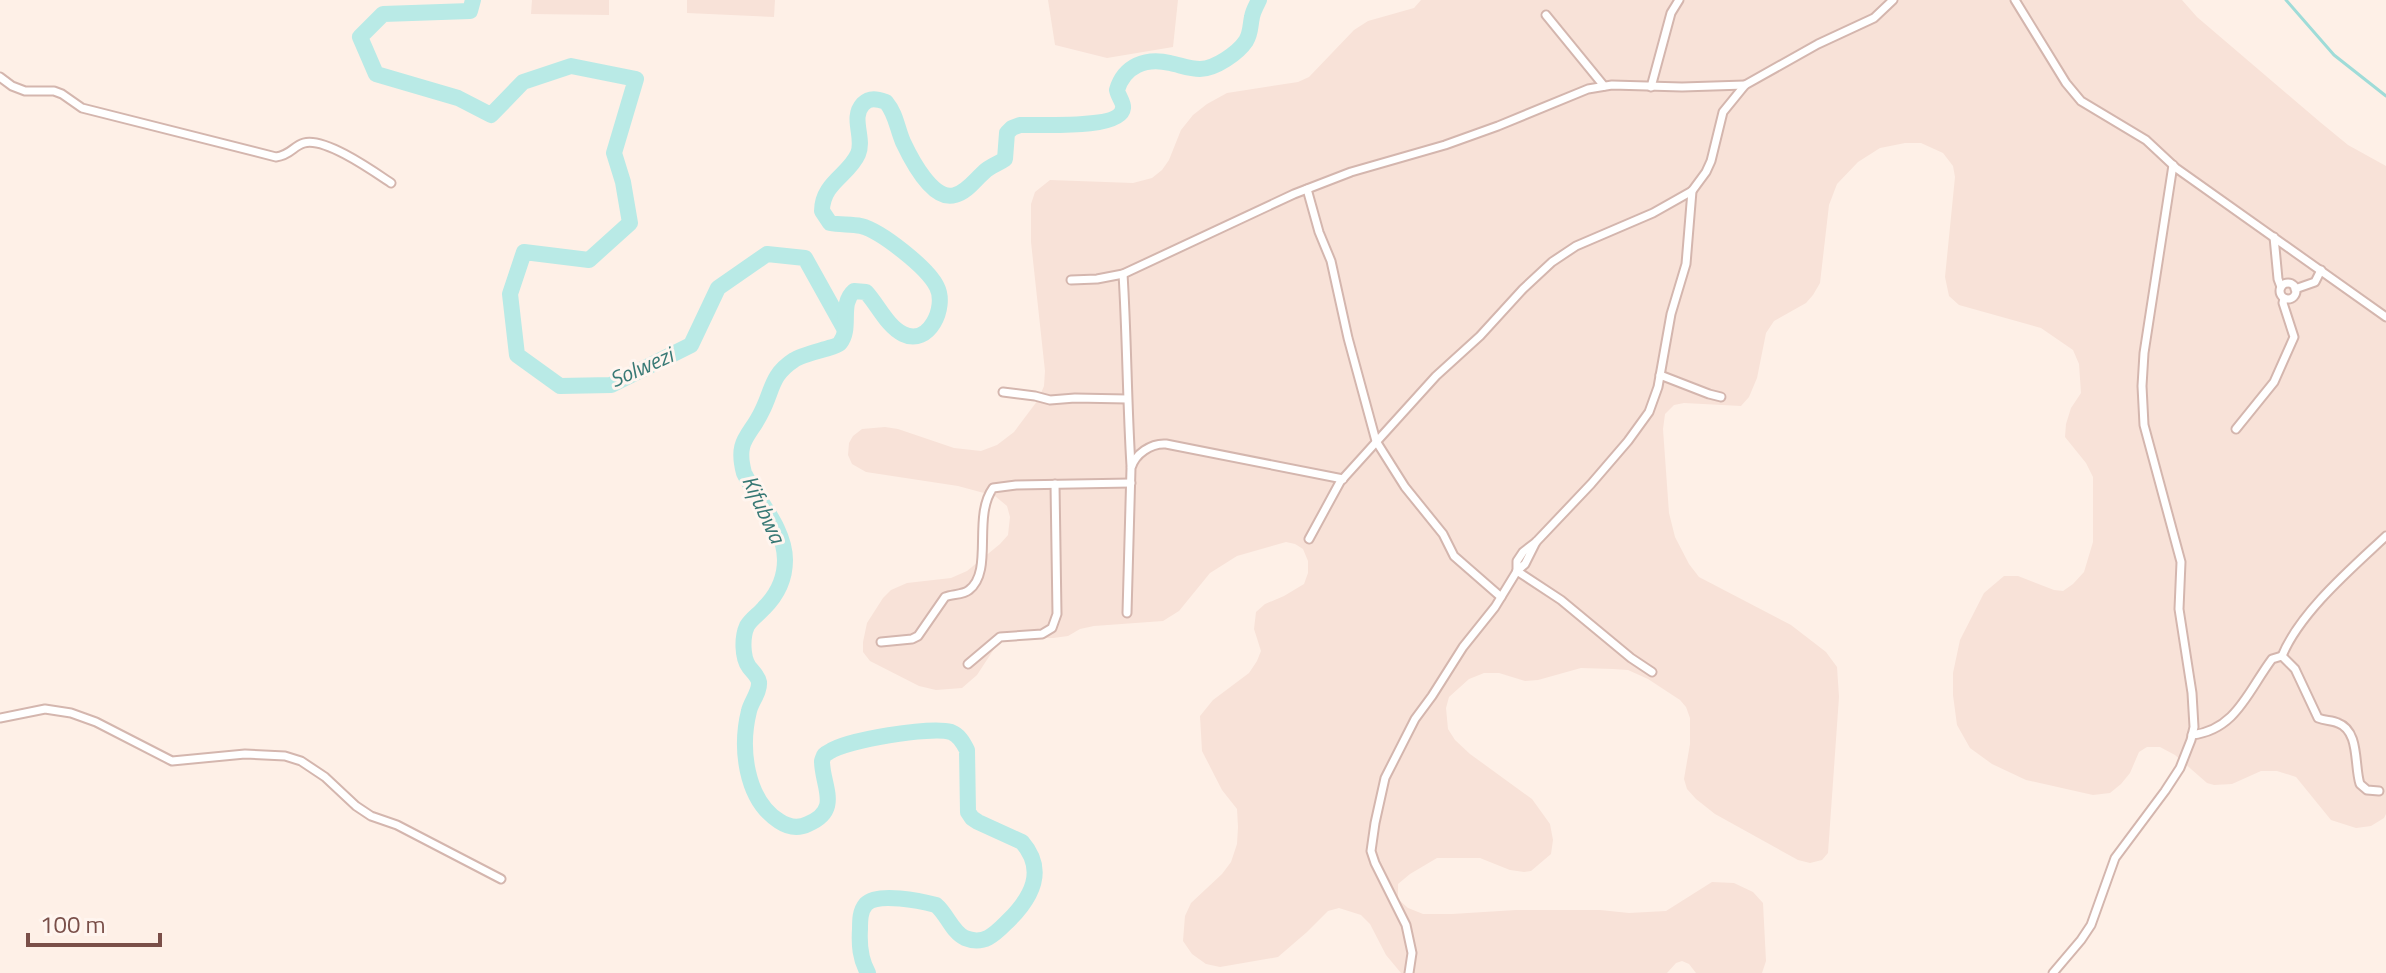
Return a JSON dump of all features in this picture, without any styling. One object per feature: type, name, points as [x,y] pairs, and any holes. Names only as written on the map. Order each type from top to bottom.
[{"type":"street","points":[[1651,87],[1671,13],[1679,0]]},
{"type":"street","points":[[1309,539],[1343,479],[1376,441],[1436,376],[1552,262],[1576,246],[1653,213],[1692,191],[1711,161],[1723,112],[1745,85],[1818,44],[1874,18],[1893,0]]},
{"type":"street","points":[[2015,0],[2059,72],[2081,101],[2136,133],[2173,165],[2386,317]]},
{"type":"street","points":[[1546,15],[1604,86]]},
{"type":"street","points":[[0,77],[25,91],[62,94],[82,108],[276,157],[286,156],[301,144],[317,143],[350,157],[391,183]]},
{"type":"street","points":[[1071,280],[1123,274],[1307,189],[1498,126],[1577,92],[1604,86],[1745,85]]},
{"type":"street","points":[[2053,973],[2091,925],[2115,858],[2152,811],[2180,768],[2192,735],[2192,693],[2180,628],[2181,562],[2144,425],[2142,407],[2144,353],[2173,165]]},
{"type":"street","points":[[1307,189],[1331,261],[1376,441],[1405,487],[1443,534],[1454,556],[1501,597]]},
{"type":"street","points":[[1409,973],[1412,953],[1406,925],[1371,851],[1385,778],[1415,719],[1463,647],[1525,564],[1536,542],[1608,465],[1643,422],[1652,405],[1671,314],[1686,264],[1692,191]]},
{"type":"street","points":[[2236,429],[2274,382],[2294,337],[2280,292],[2274,237]]},
{"type":"street","points":[[2295,289],[2315,282],[2321,270]]},
{"type":"street","points":[[1123,274],[1131,468],[1127,613]]},
{"type":"street","points":[[2281,287],[2288,283],[2295,289]]},
{"type":"street","points":[[2284,298],[2293,297],[2295,289]]},
{"type":"street","points":[[1660,375],[1721,397]]},
{"type":"street","points":[[1003,392],[1050,400],[1127,399]]},
{"type":"street","points":[[1131,468],[1136,457],[1160,444],[1343,479]]},
{"type":"street","points":[[881,642],[918,636],[945,597],[965,593],[972,588],[982,563],[981,526],[993,488],[1131,483]]},
{"type":"street","points":[[968,664],[1000,637],[1042,634],[1049,632],[1056,623],[1055,484]]},
{"type":"street","points":[[2192,735],[2223,725],[2241,705],[2272,659],[2282,656],[2291,637],[2324,597],[2386,536]]},
{"type":"street","points":[[1517,571],[1561,600],[1652,672]]},
{"type":"street","points":[[2282,656],[2295,669],[2318,718],[2341,724],[2349,732],[2360,784],[2367,790],[2379,791]]},
{"type":"street","points":[[0,718],[45,709],[71,713],[96,722],[172,761],[245,754],[285,756],[301,761],[371,816],[397,825],[501,879]]},
{"type":"shaded area","points":[[532,0],[609,0],[609,15],[531,14]]},
{"type":"shaded area","points":[[687,0],[775,0],[774,17],[687,13]]},
{"type":"shaded area","points":[[1048,0],[1178,0],[1173,47],[1107,58],[1055,45]]},
{"type":"shaded area","points":[[1421,0],[2182,0],[2197,17],[2348,145],[2386,166],[2384,818],[2371,826],[2356,828],[2331,820],[2296,777],[2277,771],[2261,771],[2232,784],[2207,783],[2175,755],[2160,747],[2147,747],[2139,752],[2130,773],[2110,793],[2093,795],[2026,780],[1992,764],[1970,748],[1957,725],[1953,695],[1953,673],[1960,640],[1984,593],[2004,576],[2018,576],[2063,591],[2084,572],[2093,542],[2093,477],[2065,437],[2071,408],[2081,393],[2079,364],[2073,350],[2041,328],[1959,305],[1949,296],[1945,277],[1955,177],[1953,166],[1943,153],[1921,143],[1905,143],[1880,148],[1858,162],[1837,184],[1829,205],[1820,283],[1806,303],[1774,321],[1766,333],[1757,378],[1749,397],[1741,406],[1674,405],[1665,414],[1663,429],[1669,513],[1675,537],[1689,564],[1699,577],[1791,625],[1826,652],[1837,667],[1839,697],[1828,853],[1822,860],[1810,863],[1798,860],[1715,814],[1696,799],[1687,789],[1684,779],[1690,744],[1690,718],[1686,707],[1648,679],[1628,670],[1613,669],[1581,668],[1525,681],[1499,673],[1484,673],[1469,679],[1449,697],[1446,708],[1448,729],[1470,754],[1532,799],[1550,824],[1553,840],[1551,854],[1531,871],[1524,872],[1480,858],[1437,858],[1398,884],[1398,899],[1408,908],[1423,914],[1452,914],[1516,910],[1666,911],[1712,882],[1734,883],[1753,892],[1763,903],[1766,961],[1762,973],[1696,973],[1682,961],[1667,973],[1401,973],[1386,955],[1370,924],[1361,915],[1339,908],[1328,911],[1278,957],[1220,967],[1206,964],[1192,954],[1183,941],[1185,916],[1191,903],[1231,862],[1238,827],[1237,809],[1222,790],[1202,751],[1200,716],[1213,700],[1249,673],[1257,661],[1261,651],[1254,629],[1256,612],[1304,584],[1308,561],[1303,549],[1286,542],[1237,556],[1210,573],[1179,611],[1163,621],[1094,626],[1053,638],[1004,640],[996,646],[977,675],[962,688],[936,690],[919,686],[870,661],[863,652],[867,623],[891,590],[907,583],[951,578],[967,571],[1000,544],[1008,535],[1010,517],[1007,506],[995,496],[958,486],[866,472],[852,464],[848,455],[849,443],[862,429],[885,427],[954,448],[981,451],[997,445],[1014,432],[1038,400],[1044,386],[1031,242],[1031,204],[1035,192],[1050,180],[1133,183],[1152,178],[1169,160],[1181,130],[1207,104],[1227,93],[1298,82],[1309,77],[1354,30],[1368,21],[1414,8]]},
{"type":"waterway","name":"Solwezi","points":[[473,0],[470,11],[383,14],[360,37],[376,74],[458,98],[491,115],[523,82],[571,66],[636,79],[614,153],[630,223],[589,260],[524,252],[510,294],[517,355],[560,386],[611,385],[691,345],[718,288],[767,254],[805,258],[844,328]]},
{"type":"waterway","name":"Kifubwa","points":[[868,973],[861,952],[860,922],[864,907],[872,900],[900,898],[936,905],[960,935],[978,940],[995,934],[1017,912],[1029,893],[1035,874],[1030,853],[1022,842],[978,822],[968,812],[967,750],[951,732],[889,735],[838,747],[826,754],[822,761],[828,797],[825,812],[801,826],[786,825],[768,811],[759,800],[748,771],[746,725],[759,682],[745,658],[744,636],[749,623],[776,592],[784,573],[785,560],[784,548],[775,526],[744,473],[741,453],[745,439],[781,371],[799,357],[840,343],[845,330],[847,302],[854,291],[866,292],[892,326],[912,337],[928,330],[940,305],[937,287],[932,279],[903,251],[870,229],[830,223],[822,211],[826,193],[858,154],[859,110],[871,100],[886,102],[924,178],[939,192],[955,195],[1005,159],[1007,133],[1012,128],[1020,125],[1094,123],[1119,115],[1123,106],[1117,90],[1125,75],[1137,65],[1161,61],[1200,69],[1226,60],[1246,41],[1259,0]]},
{"type":"waterway","points":[[2286,0],[2334,55],[2386,96]]}]
